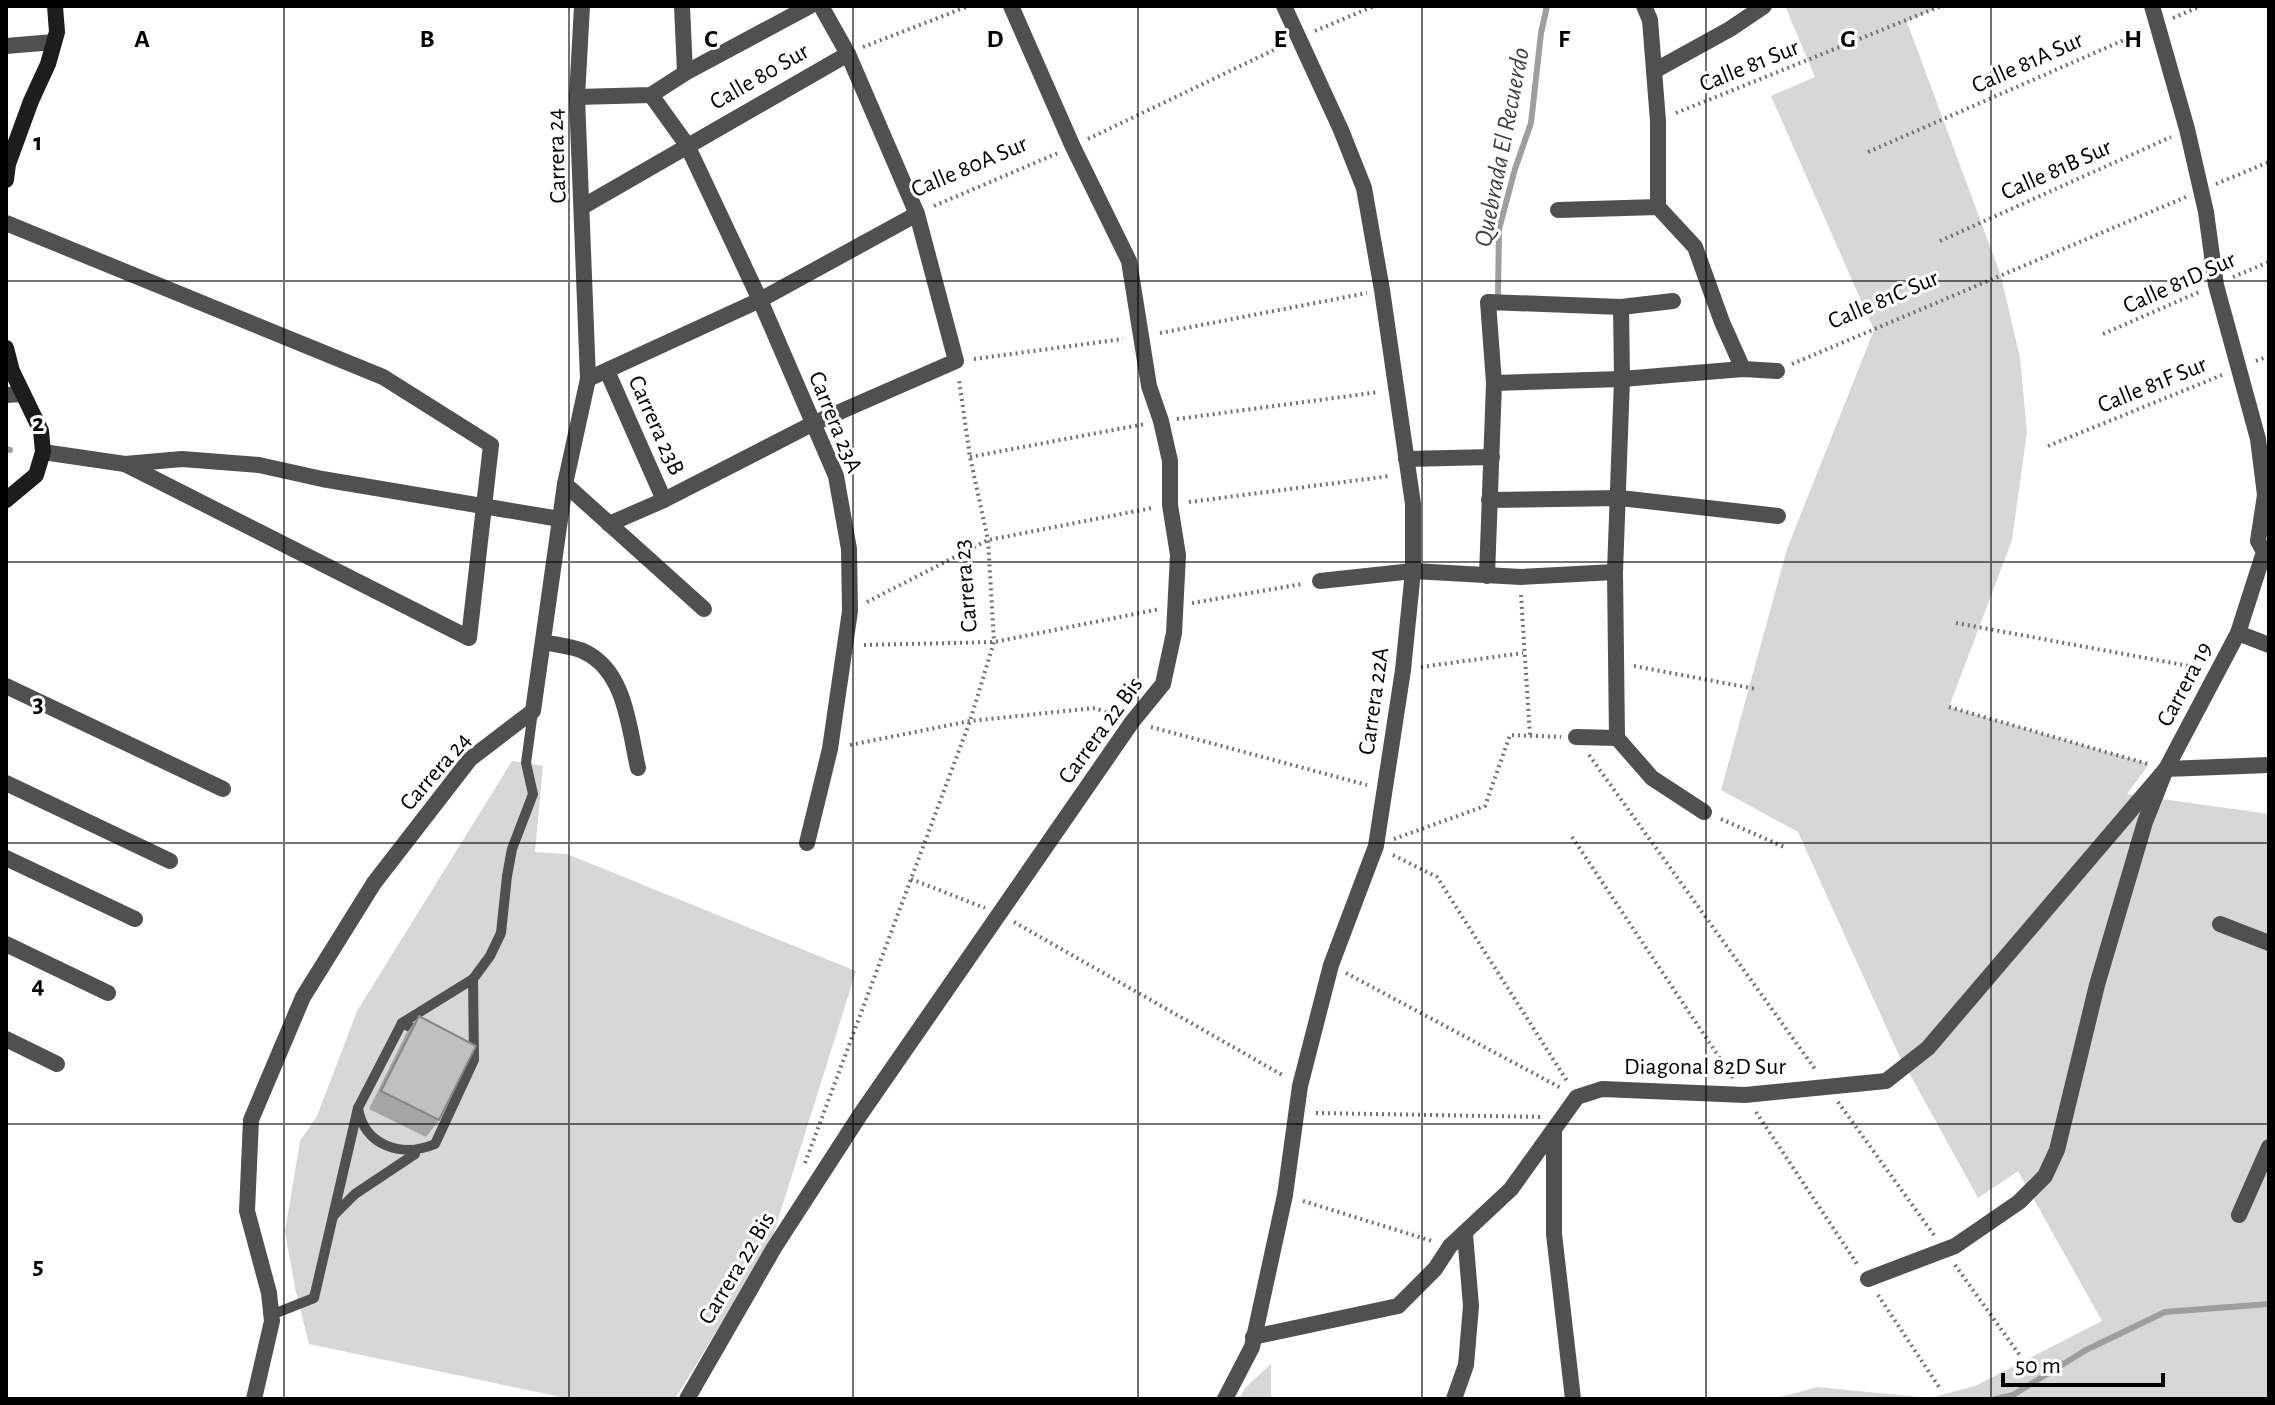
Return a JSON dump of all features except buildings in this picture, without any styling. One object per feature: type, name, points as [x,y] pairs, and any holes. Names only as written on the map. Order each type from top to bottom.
[{"type":"street","points":[[6,180],[12,139],[48,64],[57,32],[55,6]]},
{"type":"street","name":"Carrera 24","points":[[254,1399],[268,1348],[271,1315],[269,1293],[247,1211],[251,1120],[303,997],[374,883],[470,759],[533,711],[565,484],[588,379],[577,97],[582,6]]},
{"type":"street","points":[[682,6],[685,73]]},
{"type":"street","points":[[577,97],[651,95],[685,73],[810,6]]},
{"type":"street","points":[[609,524],[664,500],[812,424],[956,361],[917,214],[848,54],[821,6]]},
{"type":"street","name":"Carrera 22 Bis","points":[[687,1399],[774,1248],[860,1115],[1132,722],[1163,684],[1177,605],[1178,555],[1170,505],[1170,461],[1149,386],[1129,261],[1073,147],[1011,6]]},
{"type":"street","name":"Carrera 22A","points":[[1225,1399],[1252,1347],[1285,1195],[1299,1112],[1300,1086],[1331,965],[1376,846],[1403,670],[1413,571],[1413,504],[1364,188],[1284,6]]},
{"type":"street","points":[[1644,6],[1650,20],[1658,121],[1658,207],[1695,247],[1743,369]]},
{"type":"street","points":[[1654,71],[1730,29],[1764,6]]},
{"type":"street","name":"Carrera 19","points":[[1868,1279],[1955,1246],[2019,1202],[2045,1176],[2057,1150],[2097,985],[2145,822],[2166,769],[2238,633],[2264,552],[2258,541],[2265,495],[2258,439],[2216,285],[2206,212],[2187,129],[2152,6]]},
{"type":"street","points":[[6,46],[54,42]]},
{"type":"street","name":"Calle 80 Sur","points":[[582,207],[848,54]]},
{"type":"street","name":"Carrera 23A","points":[[651,95],[687,145],[760,300],[836,476],[849,549],[850,611],[830,749],[807,843]]},
{"type":"street","points":[[1558,210],[1658,207]]},
{"type":"street","name":"Calle 80A Sur","points":[[588,379],[760,300],[917,214]]},
{"type":"street","points":[[6,223],[383,377],[491,445],[469,638],[125,464]]},
{"type":"street","points":[[1487,576],[1494,383],[1488,302],[1621,307],[1673,301]]},
{"type":"street","points":[[1621,307],[1620,498],[1615,572],[1617,738],[1652,778],[1704,812]]},
{"type":"street","points":[[6,348],[14,394],[41,431],[43,452],[36,475],[6,500]]},
{"type":"street","points":[[1494,383],[1622,379],[1743,369],[1777,371]]},
{"type":"street","name":"Carrera 23B","points":[[607,371],[664,500]]},
{"type":"street","points":[[43,452],[125,464],[182,459],[259,465],[322,479],[560,519]]},
{"type":"street","points":[[1407,467],[1492,457]]},
{"type":"street","points":[[565,484],[704,609]]},
{"type":"street","points":[[1489,500],[1620,498],[1778,516]]},
{"type":"street","points":[[1320,581],[1413,571],[1521,577],[1615,572]]},
{"type":"street","points":[[2238,633],[2269,645]]},
{"type":"street","points":[[543,642],[586,652],[610,672],[621,693],[638,768]]},
{"type":"street","points":[[6,686],[223,789]]},
{"type":"street","points":[[1576,737],[1617,738]]},
{"type":"street","points":[[2166,769],[2269,765]]},
{"type":"street","name":"Diagonal 82D Sur","points":[[1577,1097],[1602,1089],[1745,1095],[1886,1081],[1928,1048],[2166,769]]},
{"type":"street","points":[[6,783],[170,861]]},
{"type":"street","points":[[6,858],[135,919]]},
{"type":"street","points":[[2220,924],[2269,943]]},
{"type":"street","points":[[6,944],[108,993]]},
{"type":"street","points":[[6,1039],[57,1064]]},
{"type":"street","points":[[1253,1337],[1398,1306],[1435,1269],[1450,1246],[1511,1189],[1577,1097]]},
{"type":"street","points":[[1558,1124],[1554,1234],[1573,1399]]},
{"type":"street","points":[[2239,1215],[2269,1147]]},
{"type":"street","points":[[1454,1399],[1466,1365],[1471,1306],[1465,1234]]},
{"type":"lane","points":[[271,1315],[314,1298],[358,1108],[402,1023],[473,979],[490,956],[501,933],[512,849],[533,794],[526,763],[533,711]]},
{"type":"lane","points":[[333,1216],[380,1175],[406,1157],[435,1144],[474,1060],[473,979]]},
{"type":"lane","points":[[402,1023],[426,1035]]},
{"type":"lane","points":[[450,1047],[474,1060]]},
{"type":"lane","points":[[358,1108],[367,1130],[386,1146],[411,1151],[435,1144]]},
{"type":"path","name":"Calle 80 Sur","points":[[848,54],[969,6]]},
{"type":"path","name":"Calle 80A Sur","points":[[917,214],[1073,147],[1298,38],[1374,6]]},
{"type":"path","name":"Calle 81 Sur","points":[[1658,121],[1941,6]]},
{"type":"path","name":"Calle 81A Sur","points":[[1868,152],[2201,6]]},
{"type":"path","name":"Calle 81B Sur","points":[[1940,241],[2187,129]]},
{"type":"path","name":"Calle 81C Sur","points":[[1777,371],[2269,162]]},
{"type":"path","name":"Calle 81D Sur","points":[[2103,334],[2269,262]]},
{"type":"path","points":[[956,361],[1140,337],[1382,290]]},
{"type":"path","name":"Calle 81F Sur","points":[[2048,446],[2269,356]]},
{"type":"path","name":"Carrera 23","points":[[801,1174],[970,721],[994,642],[988,540],[970,457],[956,361]]},
{"type":"path","points":[[970,457],[1161,421],[1396,390]]},
{"type":"path","points":[[850,611],[988,540],[1170,505],[1407,467]]},
{"type":"path","points":[[1521,577],[1530,736]]},
{"type":"path","points":[[846,646],[994,642],[1177,605],[1320,581]]},
{"type":"path","points":[[1956,623],[2218,671]]},
{"type":"path","points":[[1403,670],[1523,653]]},
{"type":"path","points":[[1616,663],[1756,689]]},
{"type":"path","points":[[1949,707],[2166,769]]},
{"type":"path","points":[[1376,846],[1485,806],[1510,735],[1576,737],[2021,1357]]},
{"type":"path","points":[[1704,812],[1784,847]]},
{"type":"path","points":[[1376,846],[1437,877],[1577,1097]]},
{"type":"path","points":[[911,879],[1000,913],[1300,1086]]},
{"type":"path","points":[[1331,965],[1577,1097]]},
{"type":"path","points":[[1299,1112],[1558,1124]]},
{"type":"path","points":[[1285,1195],[1450,1246]]},
{"type":"shaded area","points":[[1785,6],[1940,6],[1907,22],[2001,276],[2020,358],[2027,432],[2012,540],[1949,707],[2149,764],[2127,794],[2269,814],[2269,1399],[1773,1399],[1817,1387],[1930,1398],[1975,1386],[2102,1321],[2018,1171],[1978,1198],[1897,1051],[1798,832],[1721,790],[1787,549],[1874,330],[1771,96],[1815,77]]},
{"type":"shaded area","points":[[512,761],[543,766],[535,852],[567,854],[856,971],[771,1242],[675,1399],[570,1399],[309,1344],[285,1231],[300,1141],[317,1116],[357,1011]]},
{"type":"shaded area","points":[[1271,1364],[1271,1399],[1239,1399],[1246,1387]]},
{"type":"waterway","name":"Quebrada El Recuerdo","points":[[1498,296],[1499,229],[1531,123],[1547,6]]},
{"type":"waterway","points":[[6,449],[10,450]]},
{"type":"waterway","points":[[1996,1399],[2013,1395],[2086,1350],[2165,1312],[2269,1304]]}]
